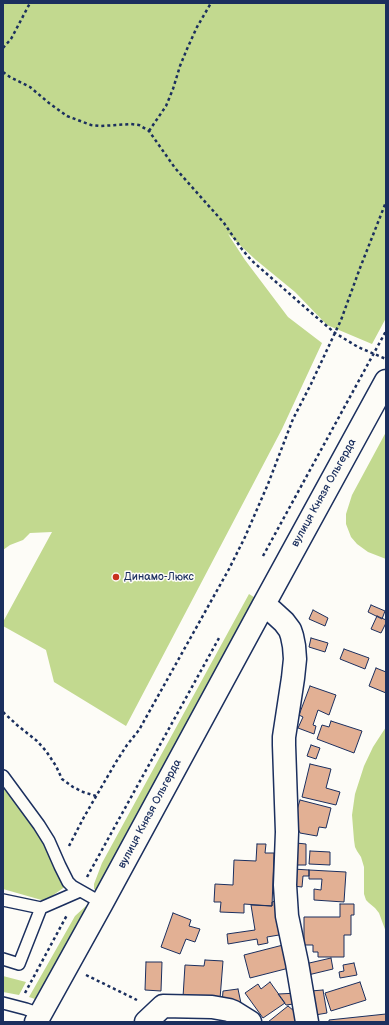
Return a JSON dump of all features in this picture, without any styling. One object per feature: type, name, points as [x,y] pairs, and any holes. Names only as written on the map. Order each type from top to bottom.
[{"type":"street","name":"вулиця Князя Ольгерда","points":[[38,1018],[386,381]]},
{"type":"street","points":[[263,606],[272,611],[284,622],[290,630],[294,646],[295,659],[284,745],[286,781],[285,885],[287,916],[307,1022]]},
{"type":"street","points":[[146,1022],[163,1006],[229,1010],[250,1022]]},
{"type":"lane","points":[[3,776],[49,841],[68,882],[80,891],[102,903]]},
{"type":"lane","points":[[3,900],[41,908],[80,891]]},
{"type":"lane","points":[[3,959],[19,964],[41,908]]},
{"type":"lane","points":[[3,1003],[18,1006],[38,1018]]},
{"type":"path","points":[[3,48],[11,39],[30,3]]},
{"type":"path","points":[[149,131],[170,98],[187,49],[197,27],[211,3]]},
{"type":"path","points":[[3,72],[30,87],[67,116],[101,126],[131,124],[139,125],[149,131],[175,168],[224,224],[251,260],[335,333],[350,343],[386,359]]},
{"type":"path","points":[[60,866],[77,829],[118,758],[139,730],[245,538],[293,419],[335,333],[386,202]]},
{"type":"path","points":[[260,562],[386,331]]},
{"type":"path","points":[[18,1006],[219,638]]},
{"type":"path","points":[[3,712],[37,741],[46,751],[56,766],[62,779],[72,787],[96,796]]},
{"type":"path","points":[[67,966],[137,1000],[163,1006]]},
{"type":"green space","points":[[3,3],[386,3],[386,318],[372,344],[327,325],[295,292],[256,260],[228,234],[245,260],[288,317],[322,343],[282,429],[126,726],[54,682],[46,650],[3,626],[3,622],[52,532],[30,533],[23,540],[10,545],[3,550]]},
{"type":"green space","points":[[386,432],[386,559],[368,552],[357,544],[351,537],[346,524],[346,514],[352,495]]},
{"type":"green space","points":[[249,594],[257,599],[97,891],[94,889],[94,884],[102,863]]},
{"type":"green space","points":[[386,727],[386,932],[379,913],[366,900],[364,894],[364,867],[361,857],[355,847],[352,815],[355,794],[364,766],[373,747]]},
{"type":"green space","points":[[3,786],[46,845],[66,886],[45,901],[3,889]]},
{"type":"green space","points":[[87,905],[89,907],[38,1000],[29,997],[75,916]]},
{"type":"green space","points":[[3,976],[26,982],[19,995],[3,992]]},
{"type":"building","points":[[371,605],[385,611],[382,619],[368,612]]},
{"type":"building","points":[[313,610],[328,618],[325,626],[309,619]]},
{"type":"building","points":[[377,616],[386,620],[381,633],[371,629]]},
{"type":"building","points":[[311,638],[328,643],[325,652],[309,647]]},
{"type":"building","points":[[344,649],[369,658],[365,669],[340,659]]},
{"type":"building","points":[[376,668],[386,672],[386,693],[369,686]]},
{"type":"building","points":[[310,686],[336,695],[329,715],[318,710],[313,725],[316,726],[314,734],[298,728],[303,717],[299,715]]},
{"type":"building","points":[[331,721],[362,731],[354,753],[317,739],[322,725],[329,727]]},
{"type":"building","points":[[311,745],[320,748],[316,759],[307,756]]},
{"type":"building","points":[[310,764],[331,769],[326,788],[340,792],[336,805],[302,797]]},
{"type":"building","points":[[300,800],[331,808],[326,828],[319,827],[317,836],[300,833],[294,820]]},
{"type":"building","points":[[296,843],[306,844],[306,865],[295,865]]},
{"type":"building","points":[[257,844],[266,844],[265,853],[274,853],[272,906],[244,904],[244,913],[220,912],[221,902],[214,902],[215,884],[233,885],[234,860],[256,861]]},
{"type":"building","points":[[310,851],[330,852],[330,865],[309,864]]},
{"type":"building","points":[[293,869],[309,870],[309,876],[303,876],[302,887],[293,886]]},
{"type":"building","points":[[309,870],[346,872],[344,902],[314,900],[314,889],[321,890],[322,879],[309,879]]},
{"type":"building","points":[[279,900],[285,934],[267,937],[268,943],[258,945],[257,939],[228,944],[227,934],[255,930],[251,905],[272,906],[272,902]]},
{"type":"building","points":[[340,904],[354,904],[354,915],[351,915],[351,935],[344,935],[344,957],[318,957],[318,952],[313,952],[313,945],[304,945],[304,917],[340,917]]},
{"type":"building","points":[[173,913],[191,920],[189,926],[200,929],[195,942],[186,939],[180,954],[161,947]]},
{"type":"building","points":[[287,944],[293,967],[250,978],[244,955]]},
{"type":"building","points":[[331,958],[333,969],[308,975],[305,964]]},
{"type":"building","points":[[205,960],[223,961],[220,999],[183,997],[185,965],[204,966]]},
{"type":"building","points":[[146,962],[162,962],[161,991],[145,990]]},
{"type":"building","points":[[354,963],[357,975],[340,978],[339,972],[344,971],[343,965]]},
{"type":"building","points":[[270,982],[285,1003],[263,1018],[245,993],[258,984],[261,989]]},
{"type":"building","points":[[360,982],[366,1000],[331,1011],[325,993]]},
{"type":"building","points":[[238,989],[242,1008],[222,1004],[223,991]]},
{"type":"building","points":[[323,990],[327,1013],[315,1015],[311,991]]},
{"type":"building","points":[[299,993],[301,1003],[286,1005],[278,994]]},
{"type":"building","points":[[288,1006],[299,1015],[300,1022],[268,1022]]},
{"type":"building","points":[[386,1014],[386,1022],[329,1022],[329,1020]]},
{"type":"place","name":"Динамо-Люкс","points":[[116,577]]}]
